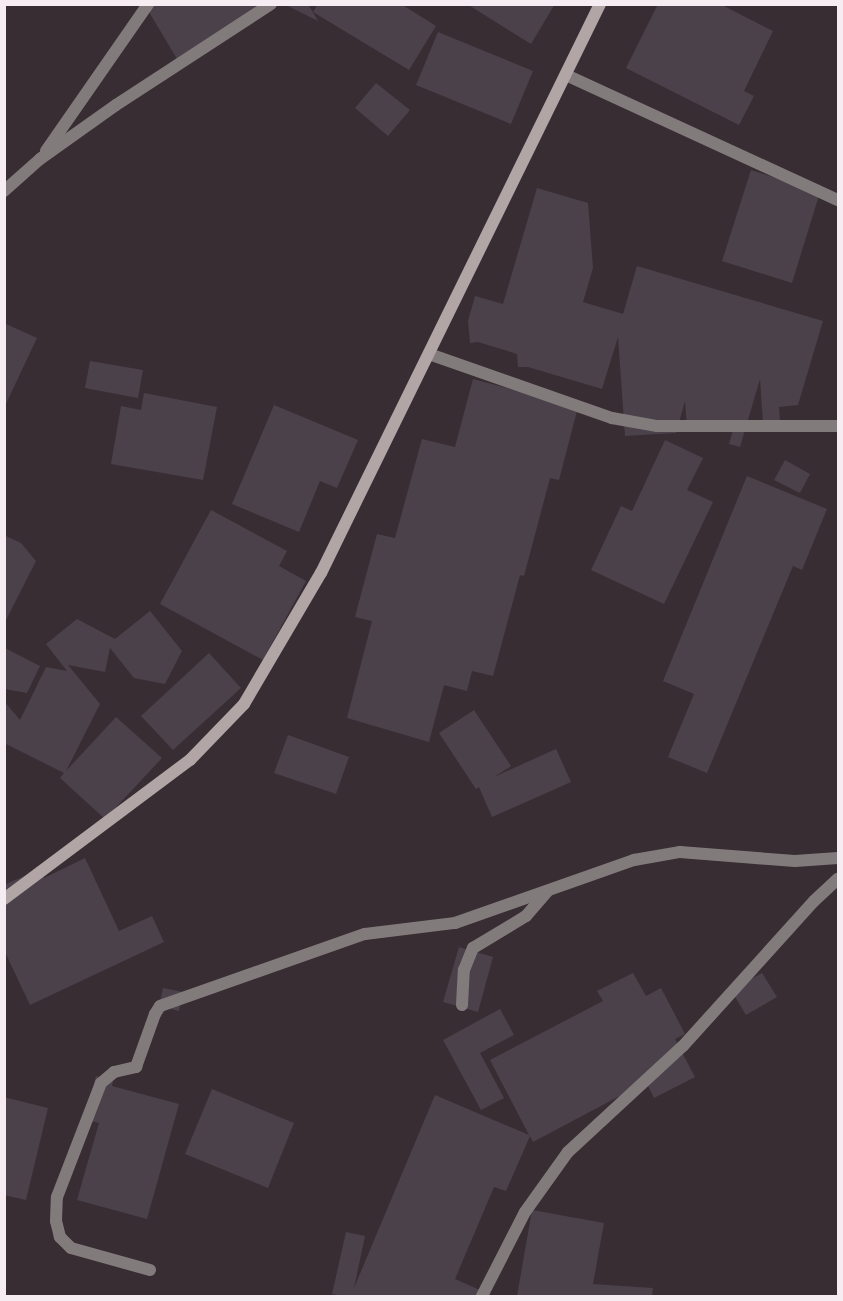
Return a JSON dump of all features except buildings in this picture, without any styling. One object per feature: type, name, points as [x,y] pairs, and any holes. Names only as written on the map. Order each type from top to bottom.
[{"type":"main road","points":[[4,899],[190,760],[244,704],[321,573],[600,4]]},
{"type":"street","points":[[40,159],[148,4]]},
{"type":"street","points":[[4,190],[40,159],[116,105],[271,4]]},
{"type":"street","points":[[566,75],[838,200]]},
{"type":"street","points":[[429,354],[612,418],[657,426],[838,426]]},
{"type":"street","points":[[150,1270],[71,1248],[60,1237],[56,1221],[57,1197],[101,1083],[114,1072],[136,1068],[160,1006],[365,934],[455,923],[634,860],[680,852],[795,861],[838,858]]},
{"type":"street","points":[[482,1296],[525,1212],[568,1152],[683,1046],[814,901],[838,879]]},
{"type":"street","points":[[462,1005],[464,970],[473,948],[526,916],[548,890]]}]
